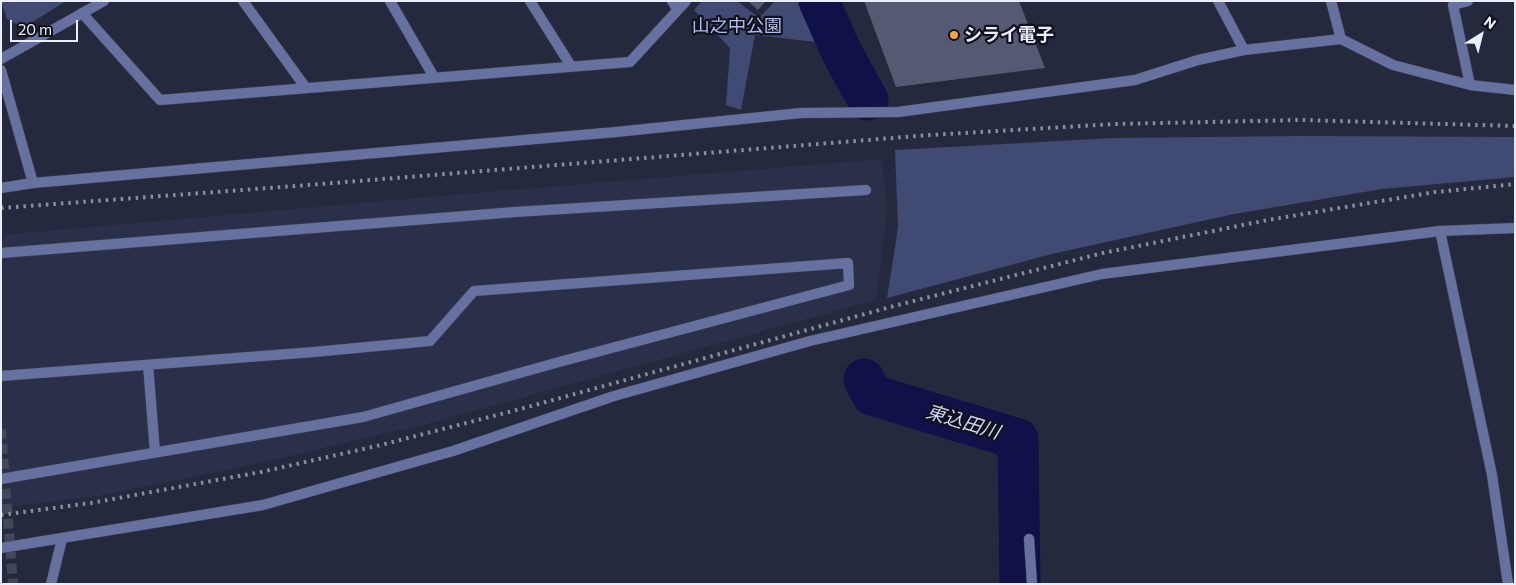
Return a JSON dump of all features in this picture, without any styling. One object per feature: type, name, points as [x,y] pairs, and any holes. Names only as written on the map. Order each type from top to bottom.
[{"type":"street","points":[[1,59],[104,1]]},
{"type":"street","points":[[390,1],[434,78]]},
{"type":"street","points":[[530,1],[571,66]]},
{"type":"street","points":[[82,13],[160,100],[630,62],[675,6],[686,1]]},
{"type":"street","points":[[1218,1],[1244,50]]},
{"type":"street","points":[[1331,1],[1341,39]]},
{"type":"street","points":[[1468,1],[1453,5],[1470,85]]},
{"type":"street","points":[[246,2],[306,88]]},
{"type":"street","points":[[1,188],[33,182],[606,133],[802,113],[898,112],[1135,80],[1198,60],[1244,50],[1341,39],[1393,65],[1470,85],[1515,90]]},
{"type":"street","points":[[1,70],[33,182]]},
{"type":"street","points":[[1,253],[515,212],[866,190]]},
{"type":"street","points":[[1,548],[264,505],[453,451],[614,396],[810,341],[1102,274],[1440,231],[1515,228]]},
{"type":"street","points":[[1440,231],[1492,475],[1508,584]]},
{"type":"street","points":[[1,376],[314,352],[430,341],[474,291],[848,263],[849,285],[362,417],[1,479]]},
{"type":"street","points":[[148,364],[155,452]]},
{"type":"street","points":[[51,584],[62,539]]},
{"type":"street","points":[[1029,539],[1032,584]]},
{"type":"shaded area","points":[[882,159],[887,210],[876,300],[427,424],[237,468],[98,496],[1,508],[1,235]]},
{"type":"green space","points":[[1,1],[66,1],[23,28],[7,19]]},
{"type":"green space","name":"山之中公園","points":[[702,1],[737,1],[759,18],[775,1],[802,1],[824,43],[755,35],[741,110],[726,105],[730,48],[694,10]]},
{"type":"green space","points":[[1302,136],[1515,137],[1515,177],[1382,189],[1234,214],[1052,254],[887,298],[898,228],[895,150],[1113,138]]},
{"type":"building","points":[[748,1],[766,1],[758,10]]},
{"type":"building","name":"シライ電子","points":[[864,1],[1019,1],[1045,68],[896,87]]},
{"type":"waterway","name":"東込田川","points":[[819,1],[842,53],[868,100]]},
{"type":"waterway","name":"東込田川","points":[[864,379],[872,395],[1018,439],[1020,584]]},
{"type":"tunnel","points":[[1,429],[13,584]]},
{"type":"railway","points":[[1,208],[930,135],[1115,124],[1301,120],[1515,126]]},
{"type":"railway","points":[[1,515],[91,503],[261,472],[381,445],[524,408],[894,306],[1103,253],[1268,220],[1435,192],[1515,184]]},
{"type":"place","name":"シライ電子","points":[[954,35]]}]
